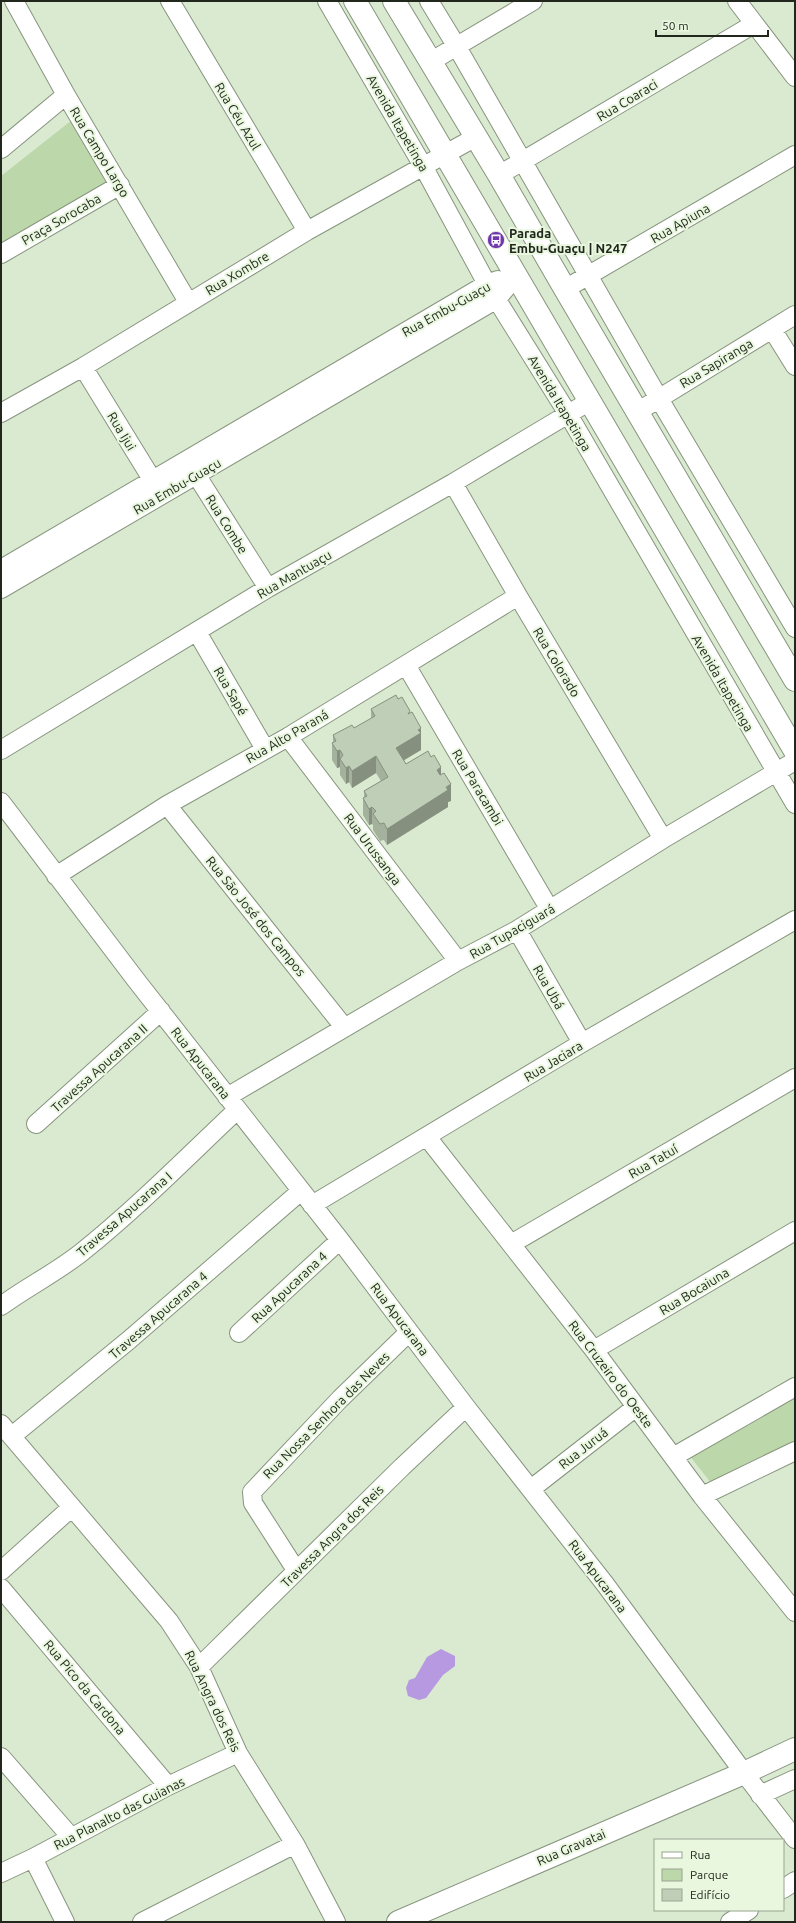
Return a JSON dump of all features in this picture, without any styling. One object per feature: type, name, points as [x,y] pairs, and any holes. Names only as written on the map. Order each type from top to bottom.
[{"type":"main road","name":"Avenida Itapetinga","points":[[355,1],[795,751]]},
{"type":"main road","points":[[394,1],[500,175],[564,289],[795,680]]},
{"type":"main road","points":[[516,276],[547,258]]},
{"type":"main road","points":[[663,525],[693,507]]},
{"type":"main road","name":"Rua Gravatai","points":[[398,1922],[744,1773],[795,1749]]},
{"type":"street","name":"Rua Campo Largo","points":[[14,1],[66,95],[188,302]]},
{"type":"street","name":"Rua Céu Azul","points":[[170,1],[307,232]]},
{"type":"street","name":"Avenida Itapetinga","points":[[327,1],[423,166],[487,284],[568,414],[795,804]]},
{"type":"street","points":[[429,1],[457,47],[658,397],[795,628]]},
{"type":"street","points":[[430,62],[532,1]]},
{"type":"street","points":[[737,1],[795,77]]},
{"type":"street","name":"Rua Coaraci","points":[[500,175],[754,24]]},
{"type":"street","points":[[1,149],[66,95]]},
{"type":"street","name":"Rua Xombre","points":[[1,413],[83,366],[307,232],[476,137]]},
{"type":"street","name":"Rua Apiuna","points":[[564,289],[589,276],[795,155]]},
{"type":"street","name":"Praça Sorocaba","points":[[1,254],[120,185]]},
{"type":"street","name":"Rua Embu-Guaçu","points":[[1,570],[487,284],[516,276]]},
{"type":"street","name":"Rua Embu-Guaçu","points":[[1,589],[497,299],[516,276]]},
{"type":"street","name":"Rua Sapiranga","points":[[637,412],[658,397],[795,315]]},
{"type":"street","points":[[772,329],[795,366]]},
{"type":"street","name":"Rua Ijui","points":[[83,366],[162,495]]},
{"type":"street","name":"Rua Mantuaçu","points":[[1,750],[268,588],[453,483],[590,401]]},
{"type":"street","name":"Rua Combe","points":[[187,460],[268,588]]},
{"type":"street","name":"Rua Colorado","points":[[453,483],[518,596],[663,839]]},
{"type":"street","name":"Rua Alto Paraná","points":[[56,876],[167,805],[288,736],[518,596]]},
{"type":"street","name":"Rua Sapé","points":[[197,632],[265,749]]},
{"type":"street","name":"Rua Paracambi","points":[[406,665],[550,910]]},
{"type":"street","name":"Rua Urussanga","points":[[288,736],[458,961]]},
{"type":"street","name":"Rua Tupaciguará","points":[[232,1103],[344,1027],[458,961],[517,930],[663,839],[795,761]]},
{"type":"street","name":"Rua Apucarana","points":[[1,802],[56,876],[340,1240],[466,1407],[604,1584],[760,1795],[795,1839]]},
{"type":"street","name":"Rua São José dos Campos","points":[[167,805],[344,1027]]},
{"type":"street","name":"Rua Jaciara","points":[[312,1205],[582,1043],[795,920]]},
{"type":"street","name":"Rua Ubá","points":[[517,930],[582,1043]]},
{"type":"street","name":"Travessa Apucarana II","points":[[36,1124],[161,1011]]},
{"type":"street","name":"Rua Tatuí","points":[[511,1244],[795,1078]]},
{"type":"street","name":"Travessa Apucarana I","points":[[1,1306],[80,1254],[113,1227],[232,1103]]},
{"type":"street","name":"Rua Cruzeiro do Oeste","points":[[427,1137],[594,1350],[702,1496],[792,1604]]},
{"type":"street","name":"Travessa Apucarana 4","points":[[4,1429],[135,1335],[301,1191]]},
{"type":"street","name":"Rua Bocaiuna","points":[[594,1350],[795,1231]]},
{"type":"street","name":"Rua Apucarana 4","points":[[239,1333],[340,1240]]},
{"type":"street","name":"Rua Nossa Senhora das Neves","points":[[296,1570],[253,1503],[251,1495],[254,1489],[340,1398],[409,1332]]},
{"type":"street","points":[[673,1457],[795,1387]]},
{"type":"street","name":"Travessa Angra dos Reis","points":[[199,1667],[296,1570],[466,1407]]},
{"type":"street","name":"Rua Juruá","points":[[531,1489],[636,1407]]},
{"type":"street","name":"Rua Angra dos Reis","points":[[4,1429],[169,1621],[199,1667],[238,1753],[295,1844],[336,1922]]},
{"type":"street","points":[[702,1496],[795,1451]]},
{"type":"street","points":[[1,1571],[72,1507]]},
{"type":"street","name":"Rua Pico da Cardona","points":[[1,1588],[168,1786]]},
{"type":"street","name":"Rua Planalto das Guianas","points":[[1,1872],[33,1858],[168,1786],[238,1753]]},
{"type":"street","points":[[1,1757],[71,1837]]},
{"type":"street","points":[[760,1795],[795,1779]]},
{"type":"street","points":[[142,1922],[295,1844]]},
{"type":"street","points":[[33,1858],[65,1922]]},
{"type":"street","points":[[784,1888],[795,1881]]},
{"type":"street","points":[[730,1922],[747,1911]]},
{"type":"green space","points":[[72,120],[110,189],[1,246],[1,176]]},
{"type":"green space","points":[[795,1390],[795,1445],[715,1488],[689,1455]]},
{"type":"shaded area","points":[[441,1649],[455,1656],[455,1666],[443,1675],[426,1698],[419,1700],[408,1696],[406,1688],[409,1680],[415,1678],[427,1657]]},
{"type":"building","points":[[396,695],[398,699],[402,697],[410,711],[408,714],[412,712],[421,728],[418,730],[421,733],[396,748],[406,764],[428,751],[431,757],[434,755],[441,767],[437,770],[440,775],[444,773],[451,784],[446,787],[448,790],[387,829],[384,823],[380,824],[373,814],[376,811],[372,807],[369,809],[363,798],[367,796],[364,791],[388,777],[376,756],[352,771],[349,766],[346,768],[340,759],[343,755],[340,750],[337,751],[332,743],[336,741],[333,735],[352,725],[354,728],[375,716],[371,709]]},
{"type":"place","name":"Parada Embu-Guaçu | N247","points":[[496,240]]}]
